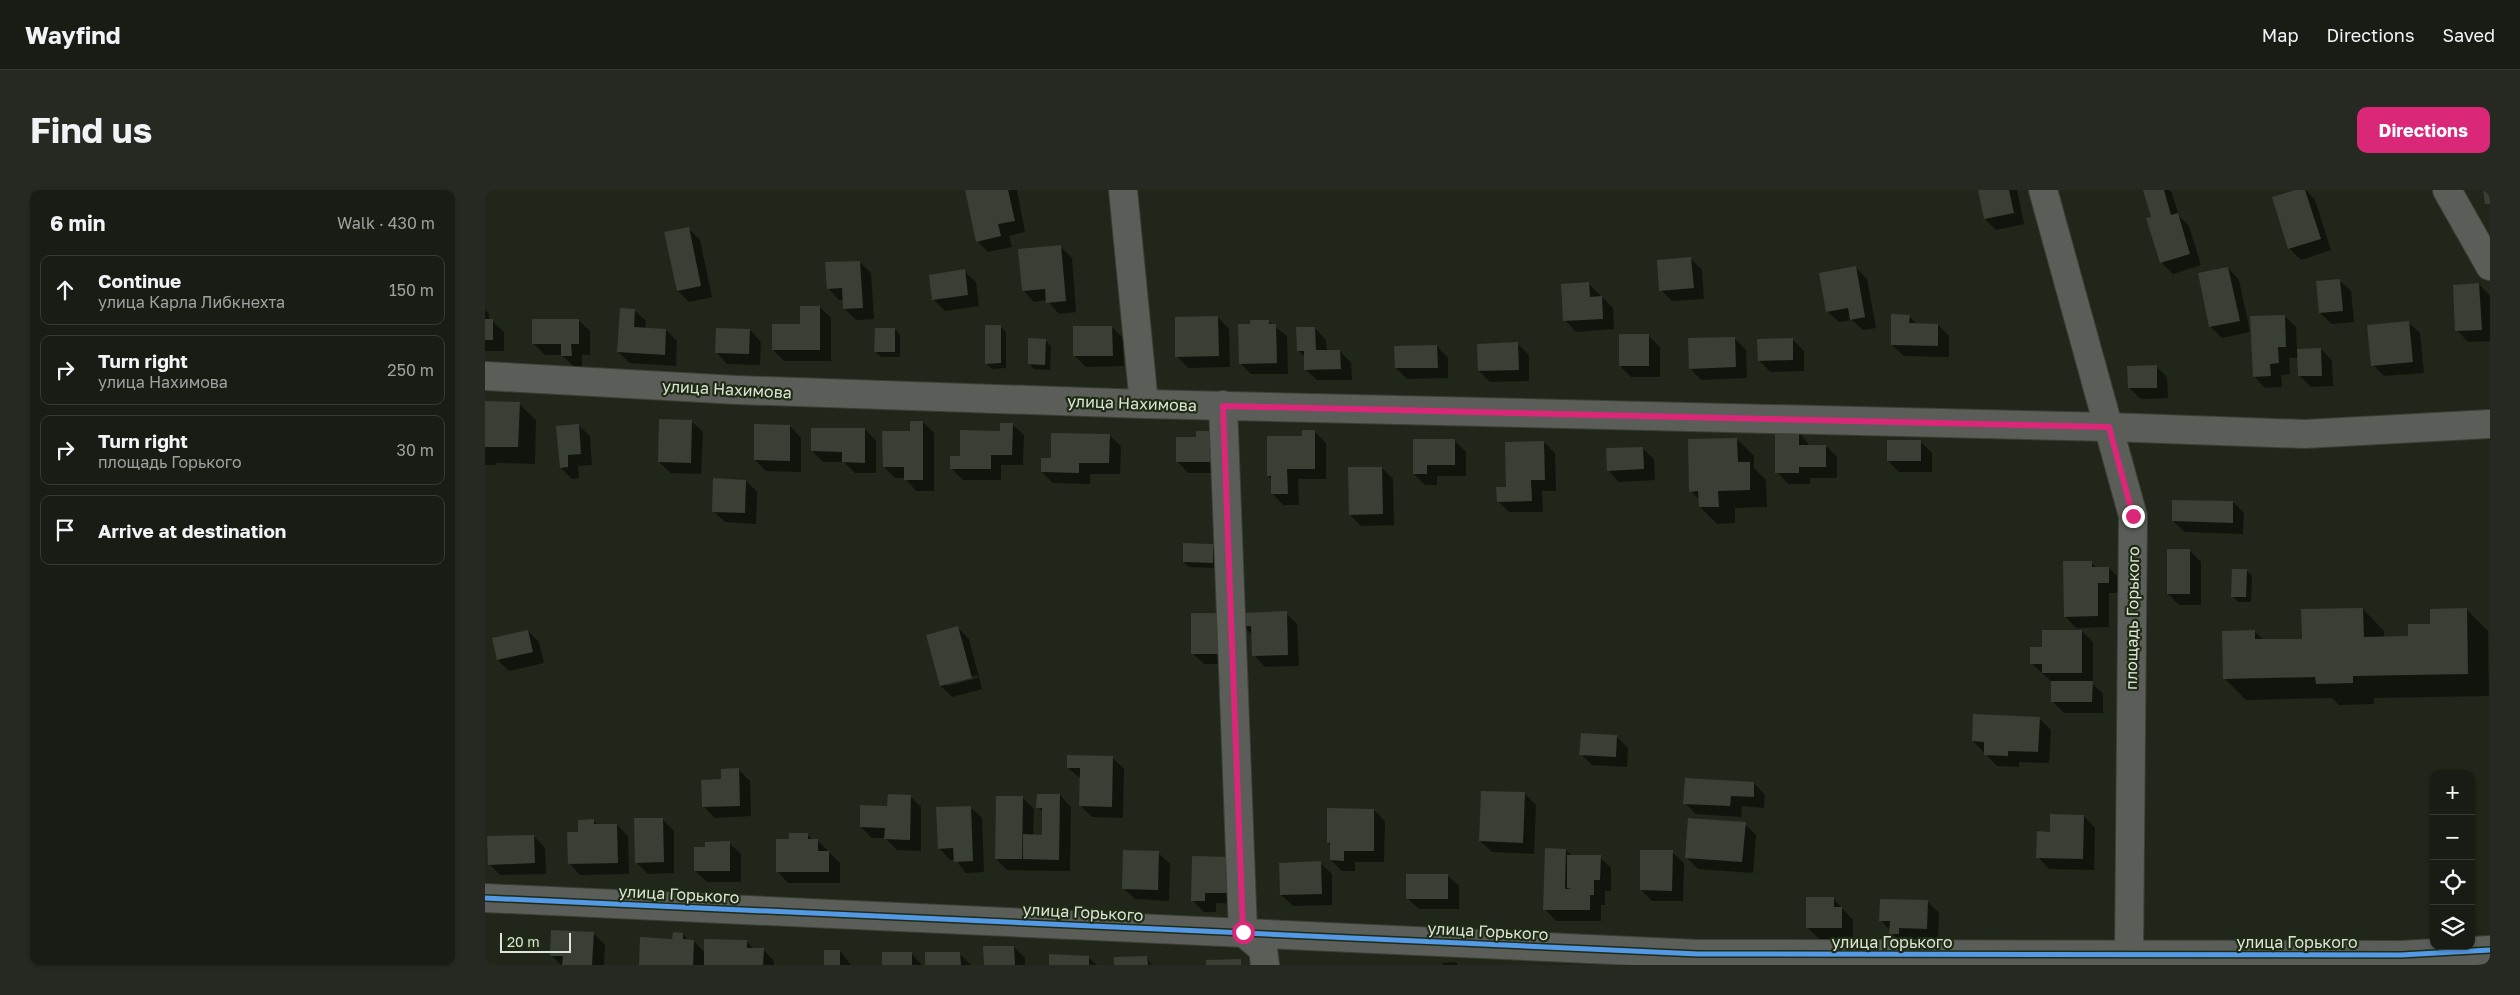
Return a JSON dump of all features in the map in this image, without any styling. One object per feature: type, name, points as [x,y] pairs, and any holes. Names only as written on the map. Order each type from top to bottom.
[{"type":"street","points":[[1123,190],[1144,404]]},
{"type":"street","name":"площадь Горького","points":[[2043,190],[2133,516],[2129,955]]},
{"type":"street","points":[[2447,190],[2490,266]]},
{"type":"street","name":"улица Нахимова","points":[[485,376],[737,390],[1144,404],[2109,427]]},
{"type":"street","points":[[1223,406],[1243,932],[1263,949],[1265,965]]},
{"type":"street","points":[[2109,427],[2305,434],[2490,424]]},
{"type":"street","name":"улица Горького","points":[[485,898],[1699,954],[2401,955],[2490,950]]},
{"type":"building","points":[[965,190],[1008,190],[1015,221],[998,224],[1001,236],[976,242]]},
{"type":"building","points":[[1978,190],[2009,190],[2014,213],[1984,219]]},
{"type":"building","points":[[2143,190],[2164,190],[2171,215],[2178,213],[2190,254],[2160,263],[2146,218],[2151,217]]},
{"type":"building","points":[[2295,190],[2305,190],[2321,239],[2288,249],[2272,197]]},
{"type":"building","points":[[2483,190],[2490,190],[2490,204],[2485,204]]},
{"type":"building","points":[[689,227],[701,286],[677,291],[664,232]]},
{"type":"building","points":[[1061,245],[1066,301],[1046,303],[1045,289],[1022,291],[1018,249]]},
{"type":"building","points":[[1691,257],[1694,288],[1659,291],[1657,260]]},
{"type":"building","points":[[860,261],[863,308],[843,309],[842,288],[827,289],[825,262]]},
{"type":"building","points":[[1856,266],[1865,317],[1850,320],[1848,308],[1826,312],[1819,273]]},
{"type":"building","points":[[2228,267],[2240,321],[2209,327],[2198,273]]},
{"type":"building","points":[[965,269],[968,295],[932,300],[929,275]]},
{"type":"building","points":[[2340,279],[2343,311],[2319,313],[2316,281]]},
{"type":"building","points":[[1589,282],[1590,297],[1602,296],[1603,319],[1563,321],[1561,284]]},
{"type":"building","points":[[2479,283],[2482,330],[2455,331],[2453,285]]},
{"type":"building","points":[[800,306],[820,306],[820,350],[772,350],[772,324],[800,324]]},
{"type":"building","points":[[620,308],[635,309],[634,327],[666,329],[665,355],[617,352]]},
{"type":"building","points":[[1891,314],[1910,315],[1909,323],[1938,324],[1938,346],[1891,345]]},
{"type":"building","points":[[2285,315],[2286,347],[2278,347],[2279,363],[2270,364],[2271,376],[2253,377],[2250,316]]},
{"type":"building","points":[[1218,316],[1219,356],[1175,357],[1175,317]]},
{"type":"building","points":[[485,319],[493,319],[493,340],[485,340]]},
{"type":"building","points":[[532,319],[579,319],[579,344],[571,344],[572,356],[561,356],[561,344],[532,344]]},
{"type":"building","points":[[1250,320],[1269,320],[1269,324],[1276,324],[1277,363],[1239,364],[1238,324],[1250,324]]},
{"type":"building","points":[[2409,321],[2413,362],[2371,366],[2367,325]]},
{"type":"building","points":[[985,325],[1001,325],[1001,363],[985,364]]},
{"type":"building","points":[[1073,326],[1112,326],[1113,356],[1073,356]]},
{"type":"building","points":[[1296,327],[1315,327],[1316,350],[1340,350],[1341,369],[1304,370],[1304,351],[1297,351]]},
{"type":"building","points":[[716,328],[750,329],[749,354],[715,353]]},
{"type":"building","points":[[875,328],[895,328],[895,352],[874,352]]},
{"type":"building","points":[[1619,334],[1649,334],[1649,366],[1619,366]]},
{"type":"building","points":[[1735,337],[1736,367],[1689,369],[1688,338]]},
{"type":"building","points":[[1028,338],[1046,339],[1045,365],[1028,364]]},
{"type":"building","points":[[1793,338],[1793,360],[1758,361],[1757,339]]},
{"type":"building","points":[[1518,342],[1519,370],[1478,371],[1477,344]]},
{"type":"building","points":[[1437,345],[1438,368],[1395,368],[1394,346]]},
{"type":"building","points":[[2321,348],[2322,376],[2298,376],[2297,349]]},
{"type":"building","points":[[2157,365],[2157,388],[2128,388],[2127,366]]},
{"type":"building","points":[[485,401],[520,402],[518,447],[485,447]]},
{"type":"building","points":[[659,419],[692,420],[691,463],[658,462]]},
{"type":"building","points":[[910,421],[923,421],[923,480],[904,480],[904,467],[883,467],[882,431],[910,431]]},
{"type":"building","points":[[1000,423],[1013,423],[1012,455],[991,455],[991,469],[950,469],[950,456],[960,456],[960,430],[1000,431]]},
{"type":"building","points":[[579,424],[581,454],[568,455],[568,467],[560,468],[556,426]]},
{"type":"building","points":[[754,424],[790,425],[790,461],[754,460]]},
{"type":"building","points":[[811,428],[865,428],[865,463],[842,462],[842,452],[811,451]]},
{"type":"building","points":[[1302,430],[1315,430],[1315,469],[1287,469],[1288,494],[1271,494],[1271,476],[1267,476],[1267,436],[1302,436]]},
{"type":"building","points":[[1196,431],[1211,431],[1211,462],[1176,462],[1176,437],[1196,437]]},
{"type":"building","points":[[1775,431],[1799,431],[1799,445],[1826,445],[1826,467],[1799,467],[1799,473],[1775,473]]},
{"type":"building","points":[[1051,433],[1110,434],[1109,463],[1079,463],[1079,473],[1041,472],[1041,458],[1051,458]]},
{"type":"building","points":[[1737,438],[1738,462],[1750,462],[1750,490],[1718,491],[1719,507],[1699,507],[1698,491],[1689,492],[1688,439]]},
{"type":"building","points":[[1413,439],[1455,439],[1455,465],[1427,465],[1427,474],[1413,474]]},
{"type":"building","points":[[1887,440],[1921,440],[1921,461],[1887,461]]},
{"type":"building","points":[[1544,441],[1545,480],[1531,480],[1532,501],[1497,502],[1496,487],[1506,487],[1505,442]]},
{"type":"building","points":[[1643,447],[1644,469],[1607,471],[1606,448]]},
{"type":"building","points":[[1348,467],[1382,467],[1383,514],[1349,515]]},
{"type":"building","points":[[713,478],[746,480],[745,513],[712,512]]},
{"type":"building","points":[[2172,500],[2233,501],[2233,523],[2172,521]]},
{"type":"building","points":[[1183,543],[1213,544],[1213,563],[1183,562]]},
{"type":"building","points":[[2167,549],[2190,549],[2190,594],[2167,594]]},
{"type":"building","points":[[2063,561],[2092,561],[2092,567],[2109,567],[2109,583],[2098,583],[2098,616],[2064,617]]},
{"type":"building","points":[[2232,569],[2247,569],[2246,597],[2231,597]]},
{"type":"building","points":[[2363,608],[2364,637],[2408,636],[2408,624],[2430,624],[2430,609],[2467,608],[2468,674],[2353,676],[2353,683],[2316,684],[2315,677],[2223,679],[2222,631],[2255,630],[2255,639],[2302,639],[2301,609]]},
{"type":"building","points":[[1287,611],[1288,655],[1252,656],[1251,626],[1242,626],[1242,613]]},
{"type":"building","points":[[1191,613],[1221,613],[1221,654],[1191,654]]},
{"type":"building","points":[[958,626],[972,678],[940,686],[926,635]]},
{"type":"building","points":[[528,630],[533,652],[497,660],[492,638]]},
{"type":"building","points":[[2042,630],[2082,630],[2082,673],[2042,673],[2042,664],[2030,664],[2030,647],[2042,647]]},
{"type":"building","points":[[2051,681],[2093,681],[2092,702],[2051,702]]},
{"type":"building","points":[[1973,714],[2040,717],[2038,752],[2008,751],[2008,756],[1984,755],[1984,742],[1972,741]]},
{"type":"building","points":[[1581,733],[1617,735],[1616,757],[1579,755]]},
{"type":"building","points":[[1067,755],[1113,756],[1112,807],[1079,806],[1080,768],[1067,768]]},
{"type":"building","points":[[739,768],[740,806],[702,807],[701,780],[721,779],[721,769]]},
{"type":"building","points":[[1685,778],[1754,782],[1754,797],[1731,796],[1730,806],[1683,804]]},
{"type":"building","points":[[1481,791],[1525,792],[1523,843],[1479,841]]},
{"type":"building","points":[[888,794],[911,795],[910,840],[884,839],[885,828],[860,827],[860,805],[887,806]]},
{"type":"building","points":[[1037,794],[1060,794],[1059,860],[1023,859],[1023,834],[1042,835],[1042,808],[1036,808]]},
{"type":"building","points":[[996,796],[1023,796],[1022,859],[995,859]]},
{"type":"building","points":[[971,806],[973,861],[954,862],[953,848],[938,849],[936,807]]},
{"type":"building","points":[[1327,808],[1374,809],[1374,851],[1344,851],[1344,861],[1330,860],[1330,843],[1327,843]]},
{"type":"building","points":[[2050,814],[2084,815],[2083,859],[2036,858],[2037,831],[2050,832]]},
{"type":"building","points":[[634,818],[663,818],[664,862],[635,863]]},
{"type":"building","points":[[1688,818],[1746,822],[1742,862],[1685,858]]},
{"type":"building","points":[[594,819],[594,824],[617,824],[618,863],[568,864],[567,832],[578,832],[578,820]]},
{"type":"building","points":[[789,833],[808,833],[808,839],[818,839],[818,851],[829,851],[829,872],[776,872],[776,839],[789,839]]},
{"type":"building","points":[[534,835],[535,863],[488,865],[487,836]]},
{"type":"building","points":[[730,841],[730,871],[694,871],[694,847],[705,847],[705,842]]},
{"type":"building","points":[[1545,848],[1566,849],[1565,889],[1572,889],[1567,888],[1567,855],[1601,855],[1600,880],[1594,880],[1594,895],[1590,895],[1590,910],[1543,910]]},
{"type":"building","points":[[1123,850],[1159,851],[1158,890],[1122,889]]},
{"type":"building","points":[[1640,850],[1673,850],[1672,891],[1640,890]]},
{"type":"building","points":[[1192,856],[1230,857],[1230,893],[1205,893],[1205,901],[1191,901]]},
{"type":"building","points":[[1321,861],[1322,894],[1280,895],[1279,863]]},
{"type":"building","points":[[1406,874],[1448,874],[1448,899],[1406,899]]},
{"type":"building","points":[[1806,897],[1834,897],[1834,907],[1842,907],[1842,928],[1806,928]]},
{"type":"building","points":[[1880,899],[1928,900],[1927,929],[1899,928],[1899,934],[1889,934],[1890,921],[1879,921]]},
{"type":"building","points":[[551,930],[594,932],[592,965],[562,965],[563,956],[550,956]]},
{"type":"building","points":[[673,932],[683,933],[683,939],[694,940],[693,965],[639,965],[640,937],[672,939]]},
{"type":"building","points":[[704,939],[747,940],[747,948],[764,948],[763,965],[704,965]]},
{"type":"building","points":[[983,946],[1014,946],[1015,965],[984,965]]},
{"type":"building","points":[[824,950],[840,950],[840,965],[824,965]]},
{"type":"building","points":[[882,952],[912,952],[912,965],[882,965]]},
{"type":"building","points":[[925,952],[960,952],[961,965],[925,965]]},
{"type":"building","points":[[1049,954],[1089,956],[1089,965],[1049,965]]},
{"type":"building","points":[[1147,956],[1148,965],[1114,965],[1114,957]]},
{"type":"building","points":[[1241,959],[1241,965],[1206,965],[1206,960]]},
{"type":"cycle path","points":[[485,898],[1698,954],[2401,955],[2490,950]]},
{"type":"route","points":[[1243,932],[1223,406],[2109,427],[2133,516]]}]
